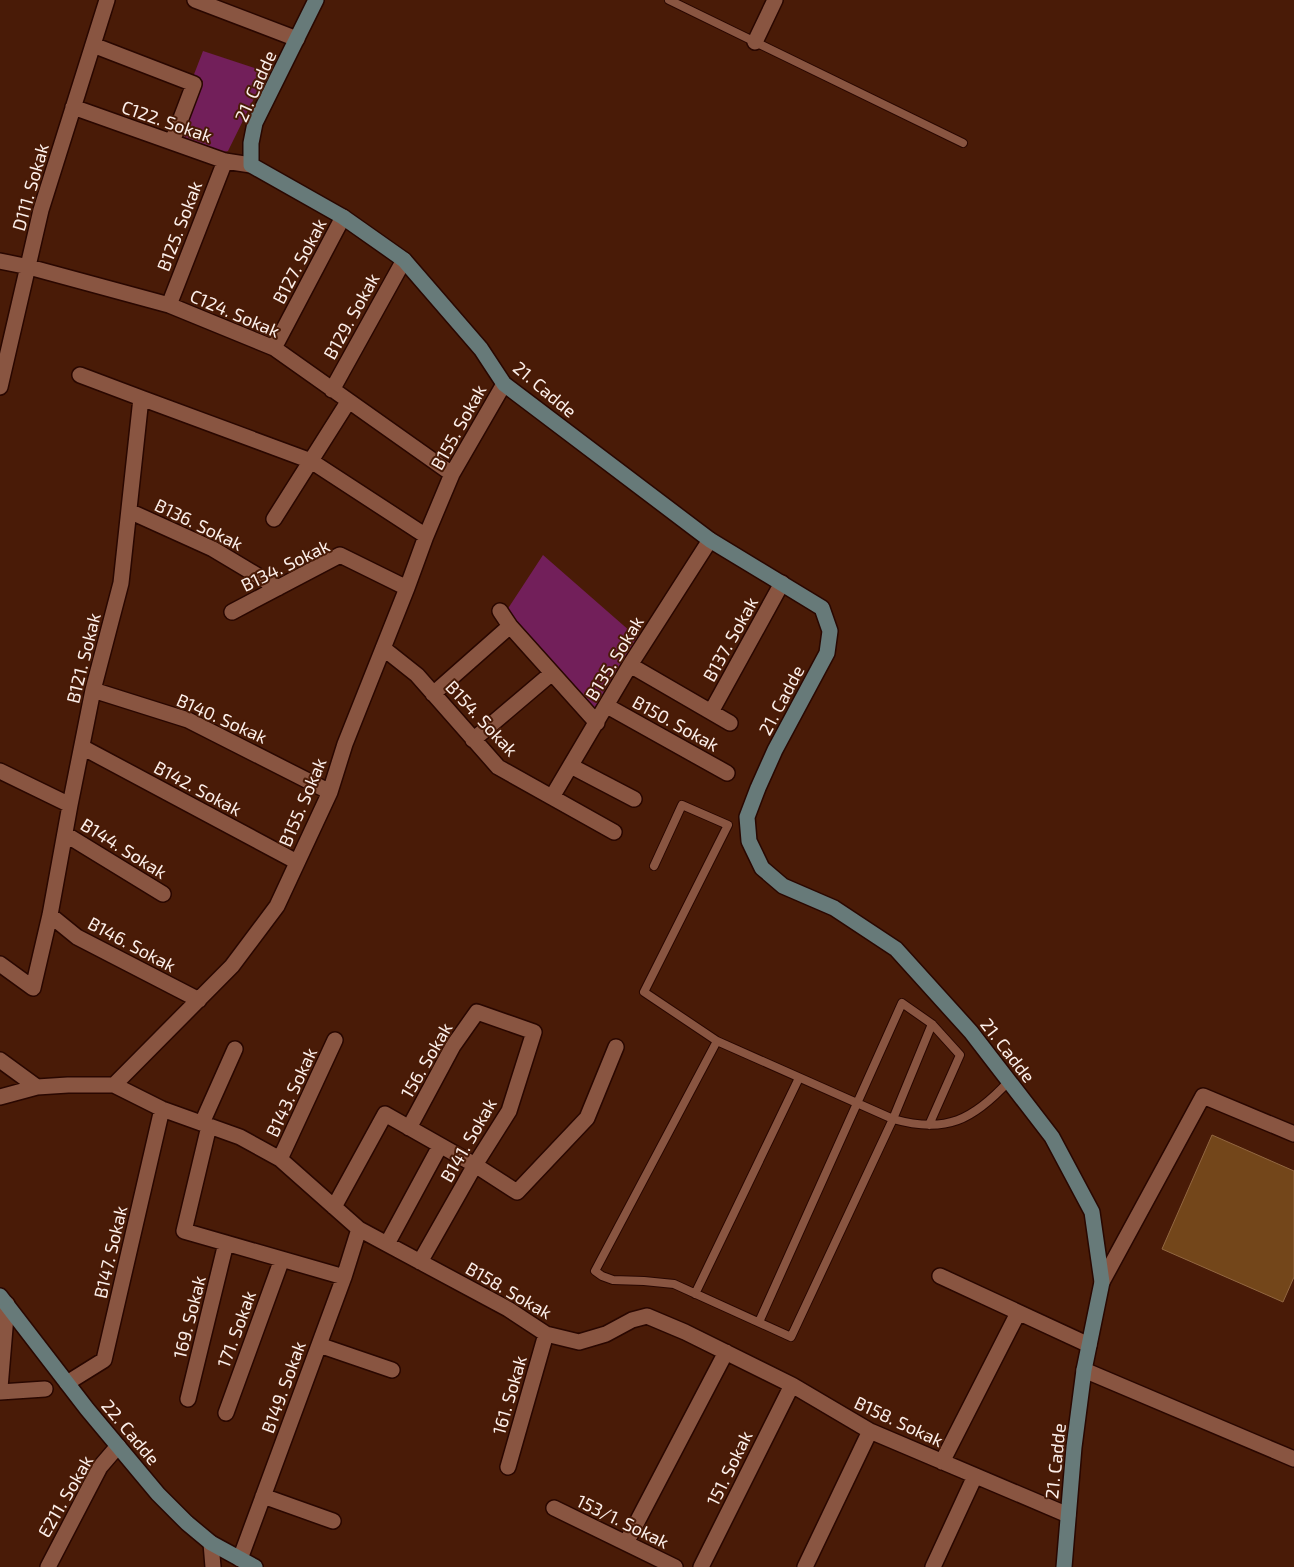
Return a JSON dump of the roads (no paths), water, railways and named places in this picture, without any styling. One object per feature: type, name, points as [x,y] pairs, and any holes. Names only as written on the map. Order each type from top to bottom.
[{"type":"main road","name":"21. Cadde","points":[[316,0],[256,123],[251,143],[251,165],[343,217],[404,260],[481,349],[504,384],[710,540],[822,608],[830,631],[827,653],[776,750],[747,817],[749,841],[762,868],[783,886],[834,908],[896,949],[972,1032],[1052,1137],[1092,1212],[1102,1282],[1084,1370],[1064,1567]]},
{"type":"main road","name":"22. Cadde","points":[[3,1300],[67,1383],[158,1494],[211,1542],[255,1567]]},
{"type":"street","name":"D111. Sokak","points":[[0,387],[41,210],[107,0]]},
{"type":"street","points":[[195,0],[297,39]]},
{"type":"street","points":[[755,42],[775,0]]},
{"type":"street","points":[[93,45],[194,84],[172,142]]},
{"type":"street","name":"C122. Sokak","points":[[73,108],[225,161],[251,165]]},
{"type":"street","name":"B125. Sokak","points":[[169,305],[225,161]]},
{"type":"street","name":"B127. Sokak","points":[[274,348],[343,217]]},
{"type":"street","name":"B129. Sokak","points":[[332,390],[404,260]]},
{"type":"street","name":"C124. Sokak","points":[[0,261],[29,267],[169,305],[274,348],[452,474]]},
{"type":"street","points":[[80,375],[311,461],[426,536]]},
{"type":"street","name":"B155. Sokak","points":[[114,1085],[232,966],[277,906],[330,792],[345,744],[452,474],[504,384]]},
{"type":"street","name":"B121. Sokak","points":[[0,964],[33,988],[50,915],[93,690],[121,583],[141,398]]},
{"type":"street","points":[[274,519],[348,402]]},
{"type":"street","name":"B136. Sokak","points":[[129,511],[213,549],[278,588]]},
{"type":"street","name":"B135. Sokak","points":[[552,797],[630,665],[710,540]]},
{"type":"street","name":"B134. Sokak","points":[[232,612],[340,555],[407,588]]},
{"type":"street","name":"B137. Sokak","points":[[711,712],[782,584]]},
{"type":"street","points":[[500,611],[510,626],[597,722]]},
{"type":"street","points":[[433,694],[510,626]]},
{"type":"street","name":"B154. Sokak","points":[[383,648],[417,675],[498,767],[614,832]]},
{"type":"street","points":[[630,665],[730,723]]},
{"type":"street","points":[[473,740],[552,673]]},
{"type":"street","name":"B140. Sokak","points":[[93,690],[188,720],[330,792]]},
{"type":"street","name":"B150. Sokak","points":[[607,706],[727,773]]},
{"type":"street","name":"B142. Sokak","points":[[82,747],[297,862]]},
{"type":"street","points":[[571,766],[634,799]]},
{"type":"street","points":[[0,771],[70,805]]},
{"type":"street","name":"B144. Sokak","points":[[65,834],[163,894]]},
{"type":"street","name":"B146. Sokak","points":[[50,915],[78,937],[199,1000]]},
{"type":"street","name":"156. Sokak","points":[[409,1128],[453,1046],[477,1012]]},
{"type":"street","name":"B141. Sokak","points":[[420,1262],[475,1165],[509,1111],[534,1032],[477,1012]]},
{"type":"street","name":"B143. Sokak","points":[[280,1159],[335,1040]]},
{"type":"street","name":"156. Sokak","points":[[334,1207],[385,1114],[475,1165],[517,1192],[587,1118],[616,1047]]},
{"type":"street","points":[[236,1049],[206,1125],[184,1230],[344,1277]]},
{"type":"street","points":[[0,1060],[37,1087]]},
{"type":"street","points":[[0,1097],[37,1087],[114,1085]]},
{"type":"street","name":"B158. Sokak","points":[[114,1085],[162,1109],[240,1137],[280,1159],[359,1229],[508,1309],[546,1334],[579,1342],[606,1334],[632,1320],[647,1316],[792,1385],[870,1431],[1068,1515]]},
{"type":"street","points":[[1102,1282],[1203,1096],[1294,1134]]},
{"type":"street","name":"B147. Sokak","points":[[67,1383],[104,1360],[162,1109]]},
{"type":"street","points":[[387,1244],[440,1146]]},
{"type":"street","name":"B149. Sokak","points":[[240,1559],[344,1277],[359,1229]]},
{"type":"street","name":"169. Sokak","points":[[188,1399],[226,1243]]},
{"type":"street","name":"171. Sokak","points":[[226,1413],[282,1259]]},
{"type":"street","points":[[940,1276],[1089,1346]]},
{"type":"street","points":[[0,1388],[3,1300]]},
{"type":"street","points":[[942,1462],[1018,1313]]},
{"type":"street","name":"161. Sokak","points":[[508,1468],[546,1334]]},
{"type":"street","points":[[319,1345],[392,1370]]},
{"type":"street","points":[[626,1543],[726,1352]]},
{"type":"street","points":[[1084,1370],[1294,1459]]},
{"type":"street","name":"151. Sokak","points":[[701,1567],[792,1385]]},
{"type":"street","points":[[0,1392],[45,1389]]},
{"type":"street","points":[[805,1567],[870,1431]]},
{"type":"street","name":"E211. Sokak","points":[[48,1567],[100,1468],[118,1446]]},
{"type":"street","points":[[933,1567],[975,1476]]},
{"type":"street","points":[[263,1496],[333,1521]]},
{"type":"street","name":"153/1. Sokak","points":[[554,1508],[675,1567]]},
{"type":"street","points":[[211,1542],[213,1567]]},
{"type":"lane","points":[[668,0],[963,143]]},
{"type":"lane","points":[[654,866],[682,805],[728,824],[644,992],[717,1041],[893,1119],[917,1125],[948,1123],[966,1118],[983,1107],[1009,1081]]},
{"type":"lane","points":[[759,1322],[902,1003],[932,1024],[960,1055],[930,1125]]},
{"type":"lane","points":[[717,1041],[595,1271],[613,1280],[644,1280],[674,1284],[791,1338],[893,1119],[932,1024]]},
{"type":"lane","points":[[695,1294],[800,1078]]}]
